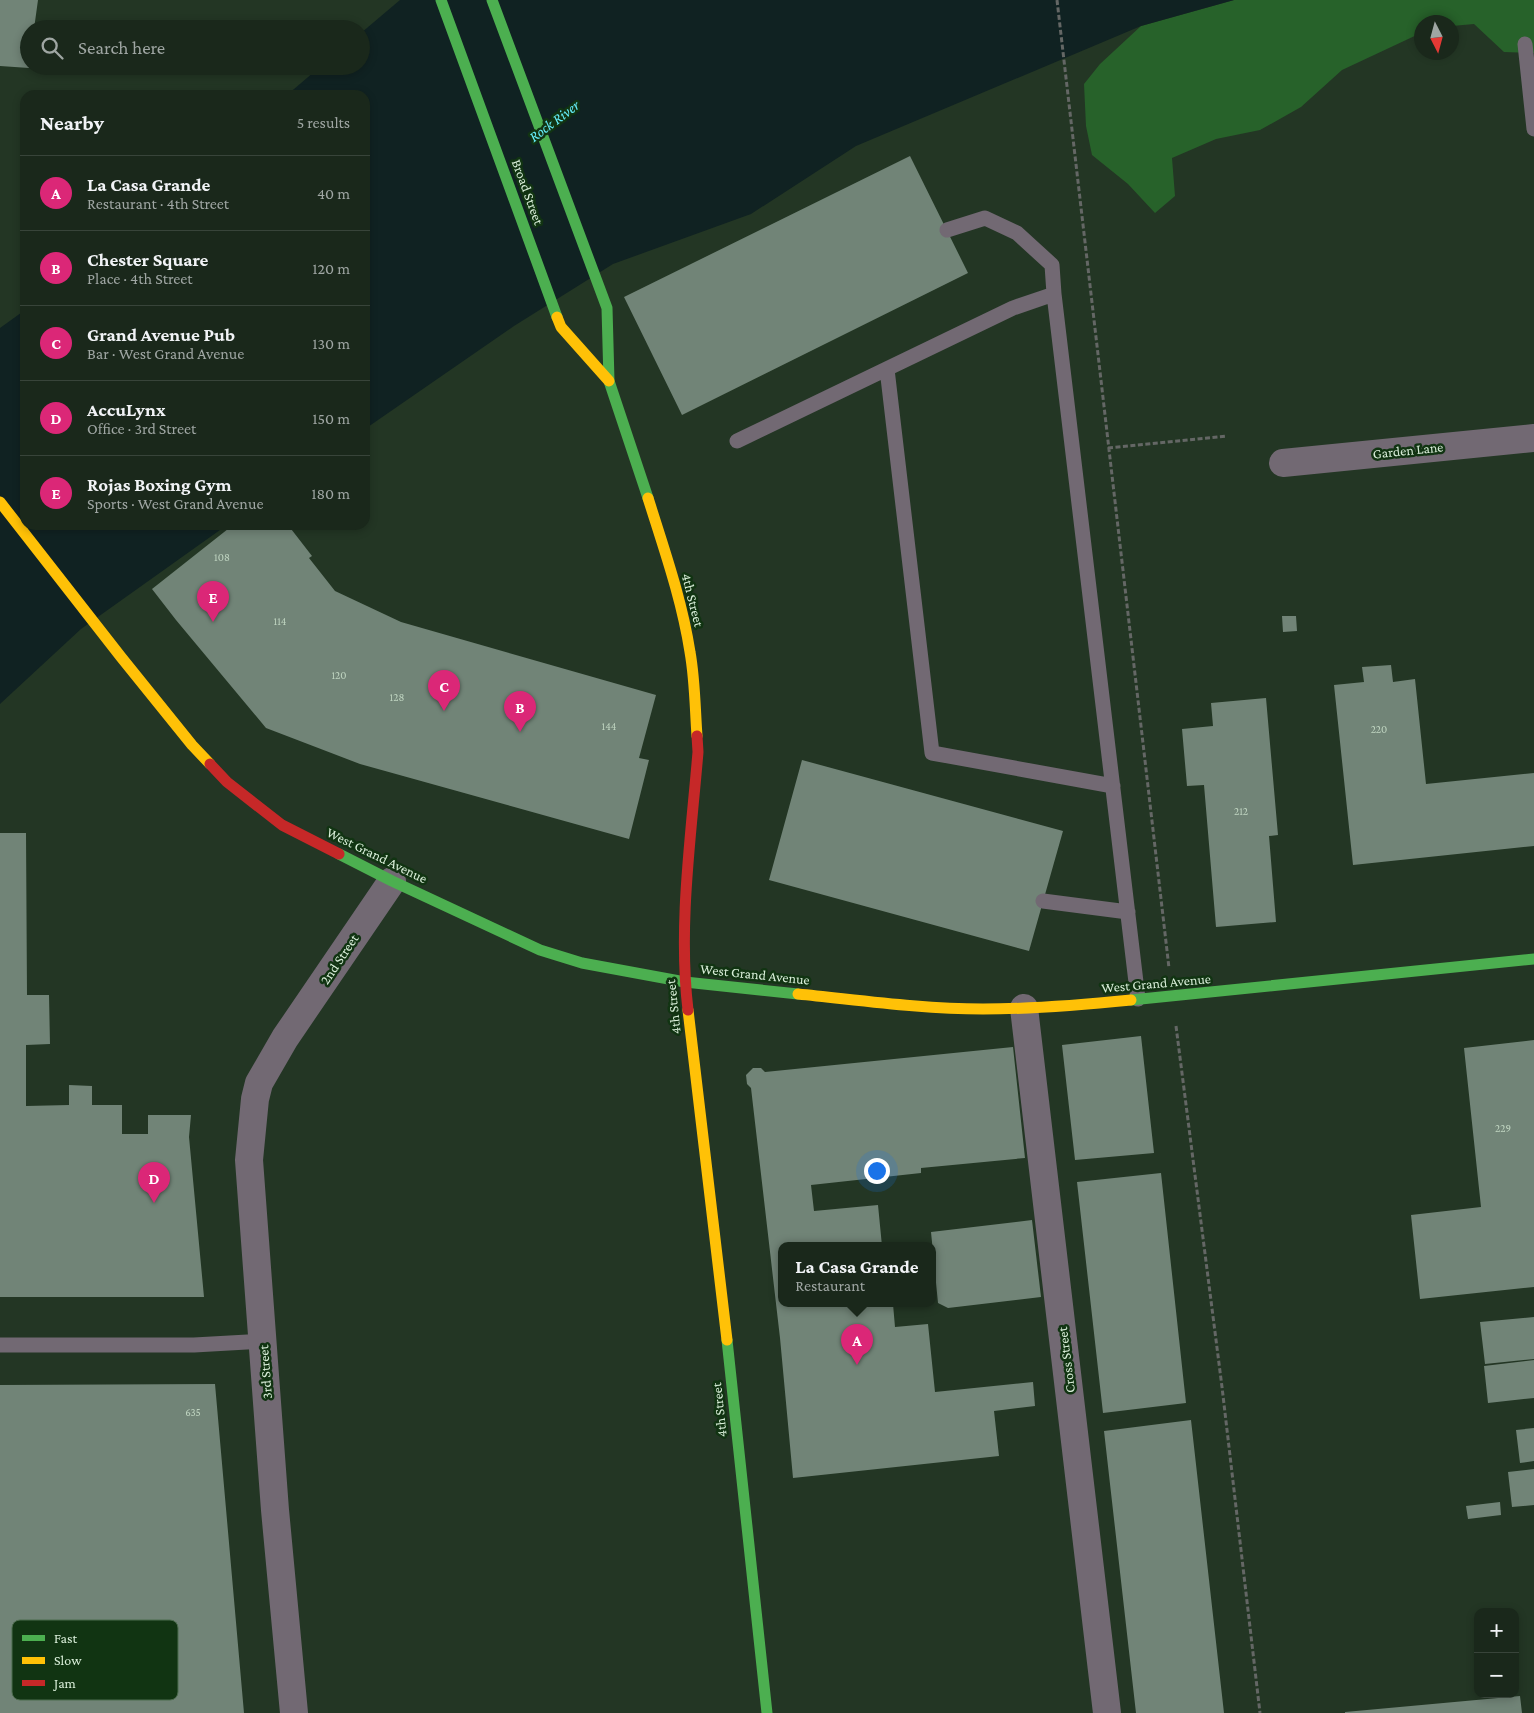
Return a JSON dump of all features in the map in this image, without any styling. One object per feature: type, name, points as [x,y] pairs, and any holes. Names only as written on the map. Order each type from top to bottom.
[{"type":"main road","name":"Broad Street","points":[[441,0],[561,327],[608,381]]},
{"type":"main road","name":"4th Street","points":[[492,0],[607,308],[608,381],[672,572],[690,651],[698,752],[684,934],[685,982],[723,1301],[767,1713]]},
{"type":"main road","name":"West Grand Avenue","points":[[0,502],[20,528]]},
{"type":"main road","name":"West Grand Avenue","points":[[22,530],[121,658],[192,745],[227,782],[282,825],[392,881],[540,950],[582,963],[685,982],[936,1007],[983,1009],[1024,1008],[1172,997],[1534,959]]},
{"type":"street","name":"Garden Lane","points":[[1283,463],[1534,438]]},
{"type":"street","name":"2nd Street","points":[[285,1038],[392,881]]},
{"type":"street","name":"Cross Street","points":[[1024,1008],[1107,1713]]},
{"type":"street","name":"3rd Street","points":[[285,1038],[258,1083],[249,1160],[275,1510],[294,1713]]},
{"type":"lane","points":[[1525,44],[1534,129]]},
{"type":"lane","points":[[947,230],[985,218],[1017,232],[1052,264],[1138,999]]},
{"type":"lane","points":[[737,441],[1013,308],[1054,294]]},
{"type":"lane","points":[[888,369],[932,753],[1113,786]]},
{"type":"lane","points":[[1043,902],[1128,912]]},
{"type":"lane","points":[[0,1345],[194,1345],[263,1341]]},
{"type":"path","points":[[1056,0],[1172,997],[1222,1387],[1260,1713]]},
{"type":"path","points":[[1108,448],[1227,436]]},
{"type":"green space","points":[[1234,0],[1534,0],[1534,53],[1504,52],[1474,24],[1459,25],[1459,15],[1414,15],[1414,36],[1342,70],[1301,107],[1260,130],[1216,139],[1172,158],[1175,196],[1155,213],[1128,184],[1092,155],[1086,126],[1084,84],[1100,64],[1141,26]]},
{"type":"water","name":"Rock River","points":[[400,0],[1234,0],[1141,26],[856,146],[751,214],[613,264],[514,326],[370,426],[370,90],[293,90],[310,75],[370,75],[370,25]]},
{"type":"water","points":[[20,314],[20,530],[220,530],[81,629],[0,704],[0,328]]},
{"type":"building","points":[[0,0],[38,0],[35,20],[20,20],[20,67],[0,66]]},
{"type":"building","points":[[910,156],[968,273],[682,415],[624,297]]},
{"type":"building","points":[[227,530],[292,530],[312,556],[309,558],[335,591],[401,622],[656,695],[639,758],[649,760],[629,839],[360,764],[266,728],[152,589]]},
{"type":"building","points":[[1282,616],[1296,616],[1297,631],[1283,632]]},
{"type":"building","points":[[1391,665],[1393,682],[1415,679],[1426,784],[1534,773],[1534,846],[1353,865],[1334,685],[1364,682],[1362,667]]},
{"type":"building","points":[[1266,698],[1278,835],[1269,836],[1276,922],[1216,927],[1204,785],[1187,786],[1182,729],[1213,726],[1211,703]]},
{"type":"building","points":[[802,760],[1063,831],[1029,951],[769,880]]},
{"type":"building","points":[[0,833],[26,833],[27,995],[49,995],[50,1044],[26,1045],[26,1106],[69,1105],[69,1085],[92,1086],[92,1105],[122,1105],[122,1134],[148,1134],[148,1115],[191,1115],[189,1137],[204,1297],[0,1297]]},
{"type":"building","points":[[1141,1036],[1154,1153],[1075,1160],[1062,1045]]},
{"type":"building","points":[[1534,1040],[1534,1287],[1420,1299],[1411,1215],[1481,1207],[1464,1048]]},
{"type":"building","points":[[1013,1047],[1025,1158],[921,1168],[921,1173],[811,1185],[814,1211],[878,1205],[882,1242],[778,1242],[778,1307],[893,1307],[895,1327],[928,1324],[935,1392],[1033,1382],[1035,1406],[994,1411],[999,1456],[793,1478],[780,1338],[751,1088],[747,1084],[746,1075],[753,1068],[761,1068],[765,1072]]},
{"type":"building","points":[[1161,1173],[1186,1403],[1103,1413],[1077,1182]]},
{"type":"building","points":[[1032,1220],[1041,1297],[948,1308],[938,1303],[936,1242],[932,1242],[931,1232]]},
{"type":"building","points":[[1534,1317],[1534,1359],[1485,1364],[1480,1322]]},
{"type":"building","points":[[1534,1360],[1534,1398],[1488,1403],[1484,1366]]},
{"type":"building","points":[[215,1384],[244,1713],[0,1713],[0,1385]]},
{"type":"building","points":[[1191,1420],[1224,1713],[1136,1713],[1104,1431]]},
{"type":"building","points":[[1534,1428],[1534,1461],[1520,1463],[1516,1430]]},
{"type":"building","points":[[1534,1469],[1534,1505],[1512,1507],[1508,1472]]},
{"type":"building","points":[[1500,1502],[1501,1515],[1468,1519],[1466,1506]]},
{"type":"building","points":[[1519,1696],[1522,1713],[1345,1713],[1498,1698],[1519,1698]]},
{"type":"traffic: fast","points":[[441,0],[557,317]]},
{"type":"traffic: fast","points":[[492,0],[607,308],[609,381],[648,498]]},
{"type":"traffic: fast","points":[[339,854],[392,881],[540,950],[582,963],[685,982],[798,994]]},
{"type":"traffic: fast","points":[[1131,1000],[1534,959]]},
{"type":"traffic: fast","points":[[727,1340],[767,1713]]},
{"type":"traffic: slow","points":[[557,317],[561,327],[609,381]]},
{"type":"traffic: slow","points":[[648,498],[672,575],[687,633],[692,662],[697,736]]},
{"type":"traffic: slow","points":[[0,502],[20,528]]},
{"type":"traffic: slow","points":[[22,530],[121,657],[192,745],[210,764]]},
{"type":"traffic: slow","points":[[798,994],[960,1009],[1002,1009],[1131,1000]]},
{"type":"traffic: slow","points":[[688,1010],[727,1340]]},
{"type":"traffic: jam","points":[[688,1010],[685,978],[685,914],[698,752],[697,736]]},
{"type":"traffic: jam","points":[[210,764],[227,782],[282,825],[339,854]]},
{"type":"place","name":"Rojas Boxing Gym","points":[[213,622]]},
{"type":"place","name":"Grand Avenue Pub","points":[[444,711]]},
{"type":"place","name":"Chester Square","points":[[520,732]]},
{"type":"place","name":"AccuLynx","points":[[154,1203]]},
{"type":"place","name":"La Casa Grande","points":[[857,1365]]}]
